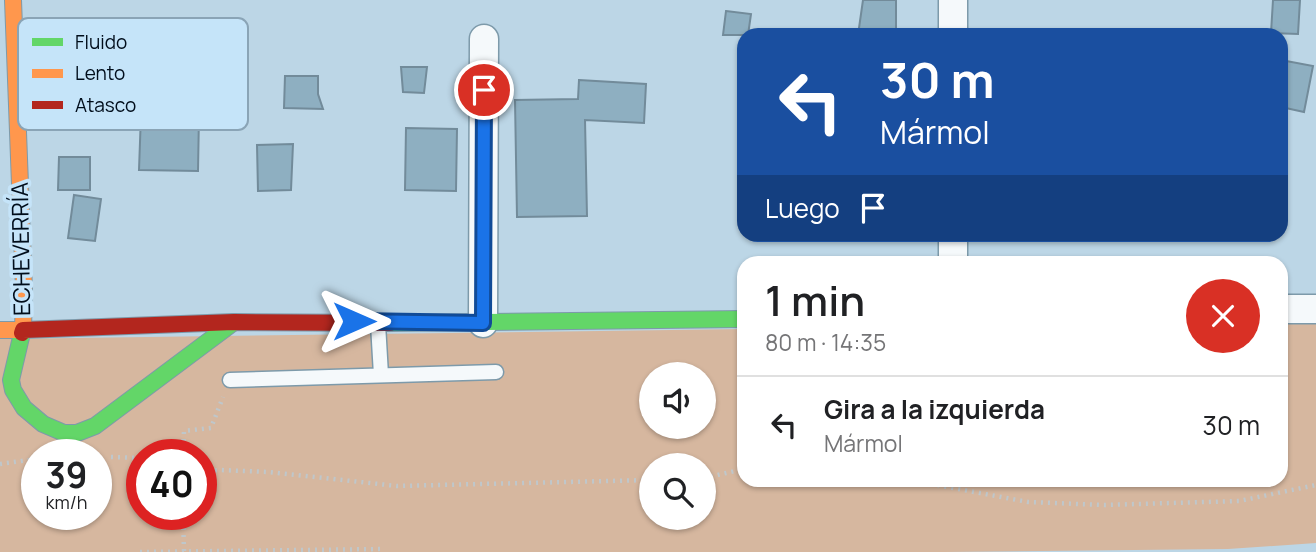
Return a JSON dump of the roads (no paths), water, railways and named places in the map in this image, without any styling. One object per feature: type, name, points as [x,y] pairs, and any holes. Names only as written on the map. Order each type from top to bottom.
[{"type":"street","name":"ECHEVERRÍA","points":[[13,0],[24,290],[23,330],[11,382],[23,407],[40,424],[54,430],[75,434],[95,426],[234,322]]},
{"type":"street","points":[[953,0],[953,28]]},
{"type":"street","points":[[483,323],[484,39]]},
{"type":"street","points":[[1288,309],[1316,309]]},
{"type":"street","points":[[0,330],[234,322],[483,323],[737,319]]},
{"type":"lane","points":[[378,321],[381,375]]},
{"type":"lane","points":[[230,380],[496,372]]}]
